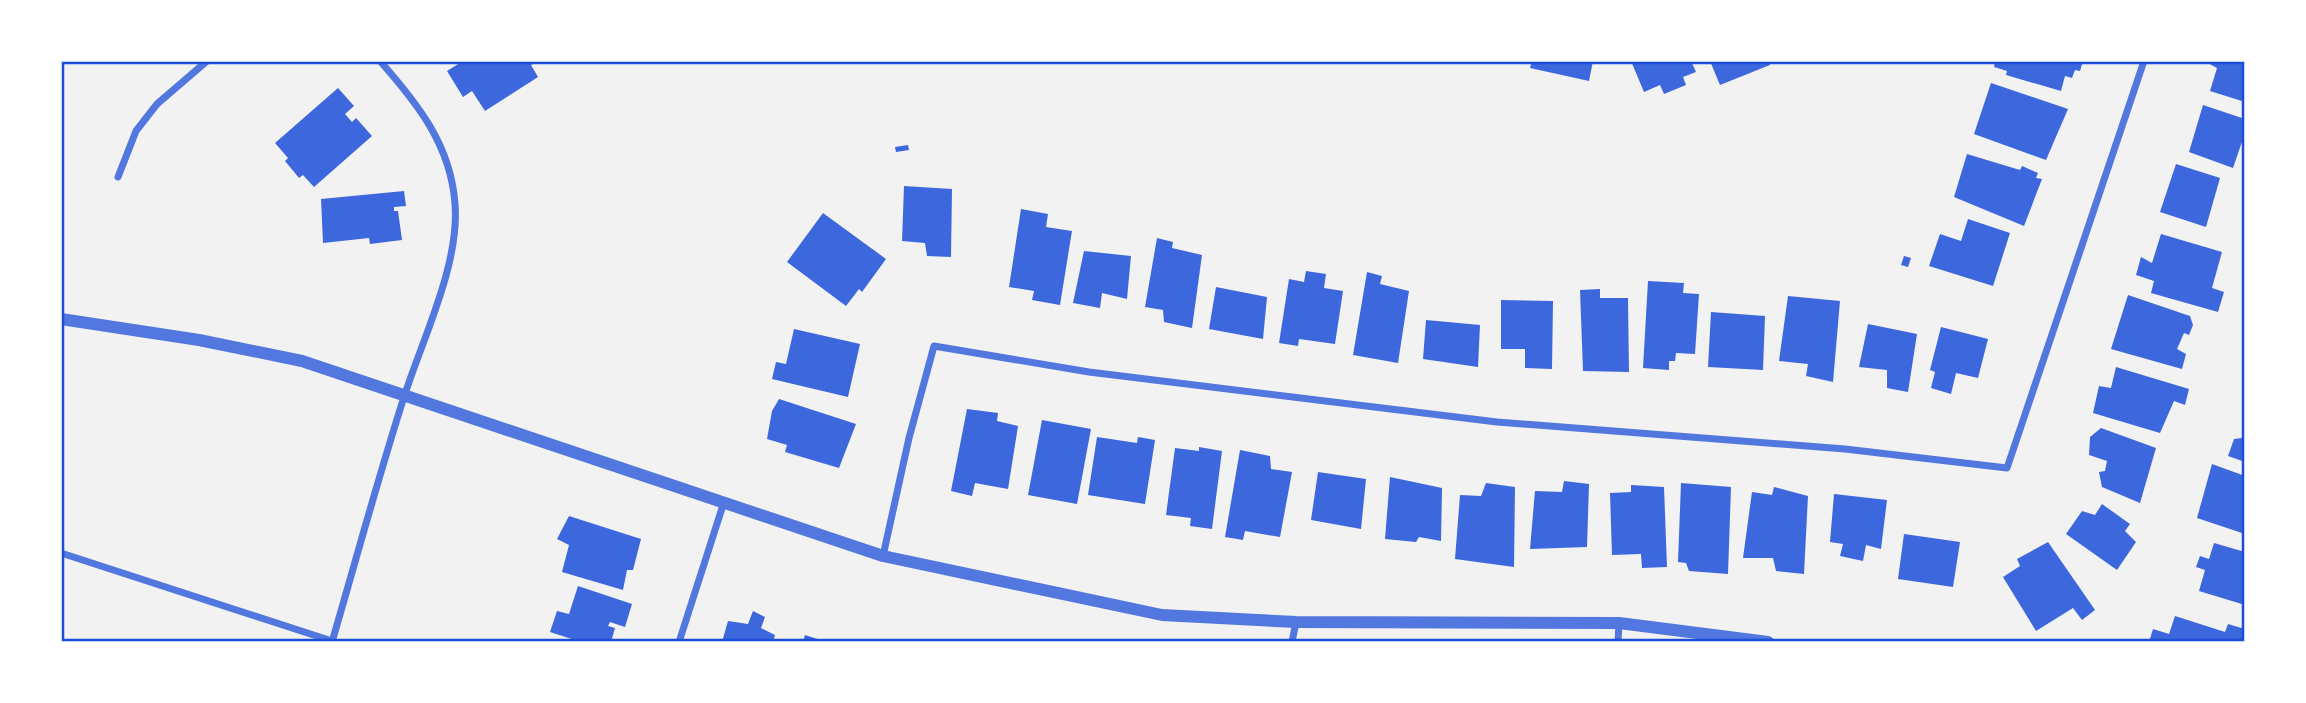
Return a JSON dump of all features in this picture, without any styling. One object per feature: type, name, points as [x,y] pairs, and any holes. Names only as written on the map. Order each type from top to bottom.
[{"type":"street","points":[[118,177],[136,131],[157,104],[206,61]]},
{"type":"street","points":[[61,553],[332,642],[404,396],[449,267],[456,204],[446,157],[419,105],[380,61]]},
{"type":"street","points":[[883,556],[909,438],[934,346],[1088,372],[1497,422],[1845,449],[2007,468],[2144,61]]},
{"type":"street","points":[[61,318],[199,340],[302,361],[883,556],[1162,615],[1296,622],[1619,623],[1768,642]]},
{"type":"street","points":[[679,642],[724,502]]},
{"type":"street","points":[[1292,642],[1296,622]]},
{"type":"street","points":[[1618,642],[1619,623]]},
{"type":"building","points":[[463,61],[538,61],[531,65],[538,77],[485,111],[472,91],[463,97],[447,71]]},
{"type":"building","points":[[1532,61],[1593,61],[1589,81],[1530,68]]},
{"type":"building","points":[[1631,61],[1691,61],[1696,72],[1683,77],[1686,85],[1664,94],[1660,85],[1644,92]]},
{"type":"building","points":[[1710,61],[1769,61],[1770,65],[1720,85]]},
{"type":"building","points":[[1995,61],[2083,61],[2080,71],[2075,70],[2072,78],[2065,76],[2061,91],[2006,75],[2007,71],[1994,67]]},
{"type":"building","points":[[2204,61],[2245,61],[2245,102],[2210,91],[2217,68]]},
{"type":"building","points":[[1991,83],[2068,109],[2046,160],[1974,134]]},
{"type":"building","points":[[338,88],[354,106],[345,114],[352,122],[356,118],[372,136],[314,187],[303,175],[299,178],[285,161],[288,158],[275,143]]},
{"type":"building","points":[[2203,105],[2245,119],[2245,133],[2233,168],[2189,152]]},
{"type":"building","points":[[908,145],[909,150],[896,152],[895,147]]},
{"type":"building","points":[[1967,154],[2020,170],[2022,166],[2038,173],[2036,178],[2042,179],[2024,226],[1954,197]]},
{"type":"building","points":[[2176,164],[2220,178],[2206,227],[2160,212]]},
{"type":"building","points":[[904,186],[952,189],[951,257],[927,256],[925,243],[902,241]]},
{"type":"building","points":[[404,191],[406,206],[394,207],[394,211],[398,211],[402,240],[370,244],[369,238],[323,243],[321,199]]},
{"type":"building","points":[[1021,209],[1048,214],[1046,227],[1072,231],[1060,305],[1032,300],[1034,291],[1009,287]]},
{"type":"building","points":[[823,213],[886,259],[862,292],[859,289],[846,306],[787,262]]},
{"type":"building","points":[[1968,219],[2010,233],[1993,286],[1929,266],[1940,234],[1961,241]]},
{"type":"building","points":[[2161,234],[2222,252],[2212,288],[2224,292],[2218,312],[2151,293],[2154,281],[2136,275],[2141,257],[2152,263]]},
{"type":"building","points":[[1157,238],[1173,242],[1172,248],[1202,255],[1192,328],[1164,322],[1163,310],[1145,307]]},
{"type":"building","points":[[1084,251],[1131,256],[1127,299],[1102,293],[1100,308],[1073,303]]},
{"type":"building","points":[[1904,256],[1911,258],[1908,267],[1901,265]]},
{"type":"building","points":[[1306,271],[1326,274],[1324,288],[1343,291],[1335,344],[1299,339],[1298,346],[1279,343],[1289,279],[1304,282]]},
{"type":"building","points":[[1367,272],[1382,276],[1380,284],[1409,291],[1398,363],[1353,355]]},
{"type":"building","points":[[1648,281],[1684,283],[1683,293],[1699,294],[1695,354],[1676,353],[1675,361],[1669,361],[1669,370],[1643,368]]},
{"type":"building","points":[[1216,287],[1267,297],[1263,339],[1209,329]]},
{"type":"building","points":[[1600,289],[1600,298],[1628,298],[1629,372],[1583,371],[1580,290]]},
{"type":"building","points":[[2128,295],[2190,316],[2193,325],[2189,335],[2184,333],[2177,349],[2186,354],[2182,369],[2111,349]]},
{"type":"building","points":[[1788,296],[1840,301],[1833,382],[1806,376],[1808,364],[1779,361]]},
{"type":"building","points":[[1501,300],[1553,301],[1552,369],[1525,368],[1525,349],[1501,349]]},
{"type":"building","points":[[1711,312],[1765,316],[1763,370],[1708,367]]},
{"type":"building","points":[[1426,320],[1480,325],[1478,367],[1423,359]]},
{"type":"building","points":[[1868,324],[1917,334],[1908,392],[1887,388],[1887,370],[1859,367]]},
{"type":"building","points":[[1941,327],[1988,339],[1978,378],[1956,373],[1951,394],[1931,388],[1935,372],[1930,370]]},
{"type":"building","points":[[794,329],[860,344],[848,397],[772,379],[776,362],[786,364]]},
{"type":"building","points":[[2116,367],[2189,389],[2185,405],[2174,401],[2160,433],[2093,413],[2099,386],[2111,388]]},
{"type":"building","points":[[779,399],[856,424],[839,468],[785,452],[787,445],[767,439],[772,411]]},
{"type":"building","points":[[967,409],[998,413],[997,421],[1018,426],[1008,489],[975,483],[972,496],[951,491]]},
{"type":"building","points":[[1042,420],[1091,429],[1077,504],[1028,495]]},
{"type":"building","points":[[2101,428],[2156,448],[2140,503],[2102,487],[2099,472],[2105,471],[2107,461],[2089,455],[2090,437]]},
{"type":"building","points":[[2245,432],[2245,462],[2228,456],[2234,439],[2242,438]]},
{"type":"building","points":[[1097,437],[1137,443],[1138,437],[1155,440],[1145,504],[1088,495]]},
{"type":"building","points":[[1199,447],[1222,451],[1212,529],[1190,526],[1191,518],[1166,515],[1175,448],[1199,451]]},
{"type":"building","points":[[1240,450],[1270,456],[1271,469],[1292,472],[1280,537],[1245,531],[1243,540],[1225,537]]},
{"type":"building","points":[[2212,464],[2245,476],[2245,534],[2197,518]]},
{"type":"building","points":[[1318,472],[1366,479],[1361,529],[1311,520]]},
{"type":"building","points":[[1390,477],[1442,488],[1441,541],[1419,537],[1416,542],[1385,539]]},
{"type":"building","points":[[1564,481],[1589,484],[1587,547],[1530,549],[1535,491],[1562,492]]},
{"type":"building","points":[[1486,483],[1515,487],[1514,567],[1455,559],[1460,495],[1481,496]]},
{"type":"building","points":[[1681,483],[1731,487],[1728,574],[1689,571],[1686,563],[1678,562]]},
{"type":"building","points":[[1631,485],[1664,487],[1667,567],[1642,568],[1641,554],[1612,555],[1610,493],[1631,492]]},
{"type":"building","points":[[1774,487],[1808,496],[1804,574],[1776,571],[1773,558],[1743,558],[1752,492],[1772,495]]},
{"type":"building","points":[[1834,494],[1887,500],[1881,549],[1866,545],[1863,561],[1840,556],[1843,544],[1830,542]]},
{"type":"building","points":[[2102,504],[2130,524],[2125,531],[2136,542],[2117,570],[2066,534],[2082,511],[2095,515]]},
{"type":"building","points":[[569,516],[641,539],[633,570],[627,570],[623,590],[562,572],[569,545],[557,539]]},
{"type":"building","points":[[1904,534],[1960,542],[1953,587],[1898,579]]},
{"type":"building","points":[[2048,542],[2095,610],[2082,620],[2073,608],[2036,631],[2003,577],[2020,566],[2017,559]]},
{"type":"building","points":[[2214,543],[2245,552],[2245,605],[2199,591],[2205,570],[2196,567],[2200,556],[2209,559]]},
{"type":"building","points":[[578,586],[632,604],[625,627],[610,622],[608,626],[615,628],[611,642],[581,642],[550,632],[557,611],[569,614]]},
{"type":"building","points":[[753,611],[765,617],[761,628],[775,635],[773,642],[722,642],[728,621],[748,624]]},
{"type":"building","points":[[2175,616],[2225,632],[2228,624],[2245,629],[2245,642],[2149,642],[2153,629],[2169,634]]},
{"type":"building","points":[[805,635],[824,641],[824,642],[803,642]]}]
